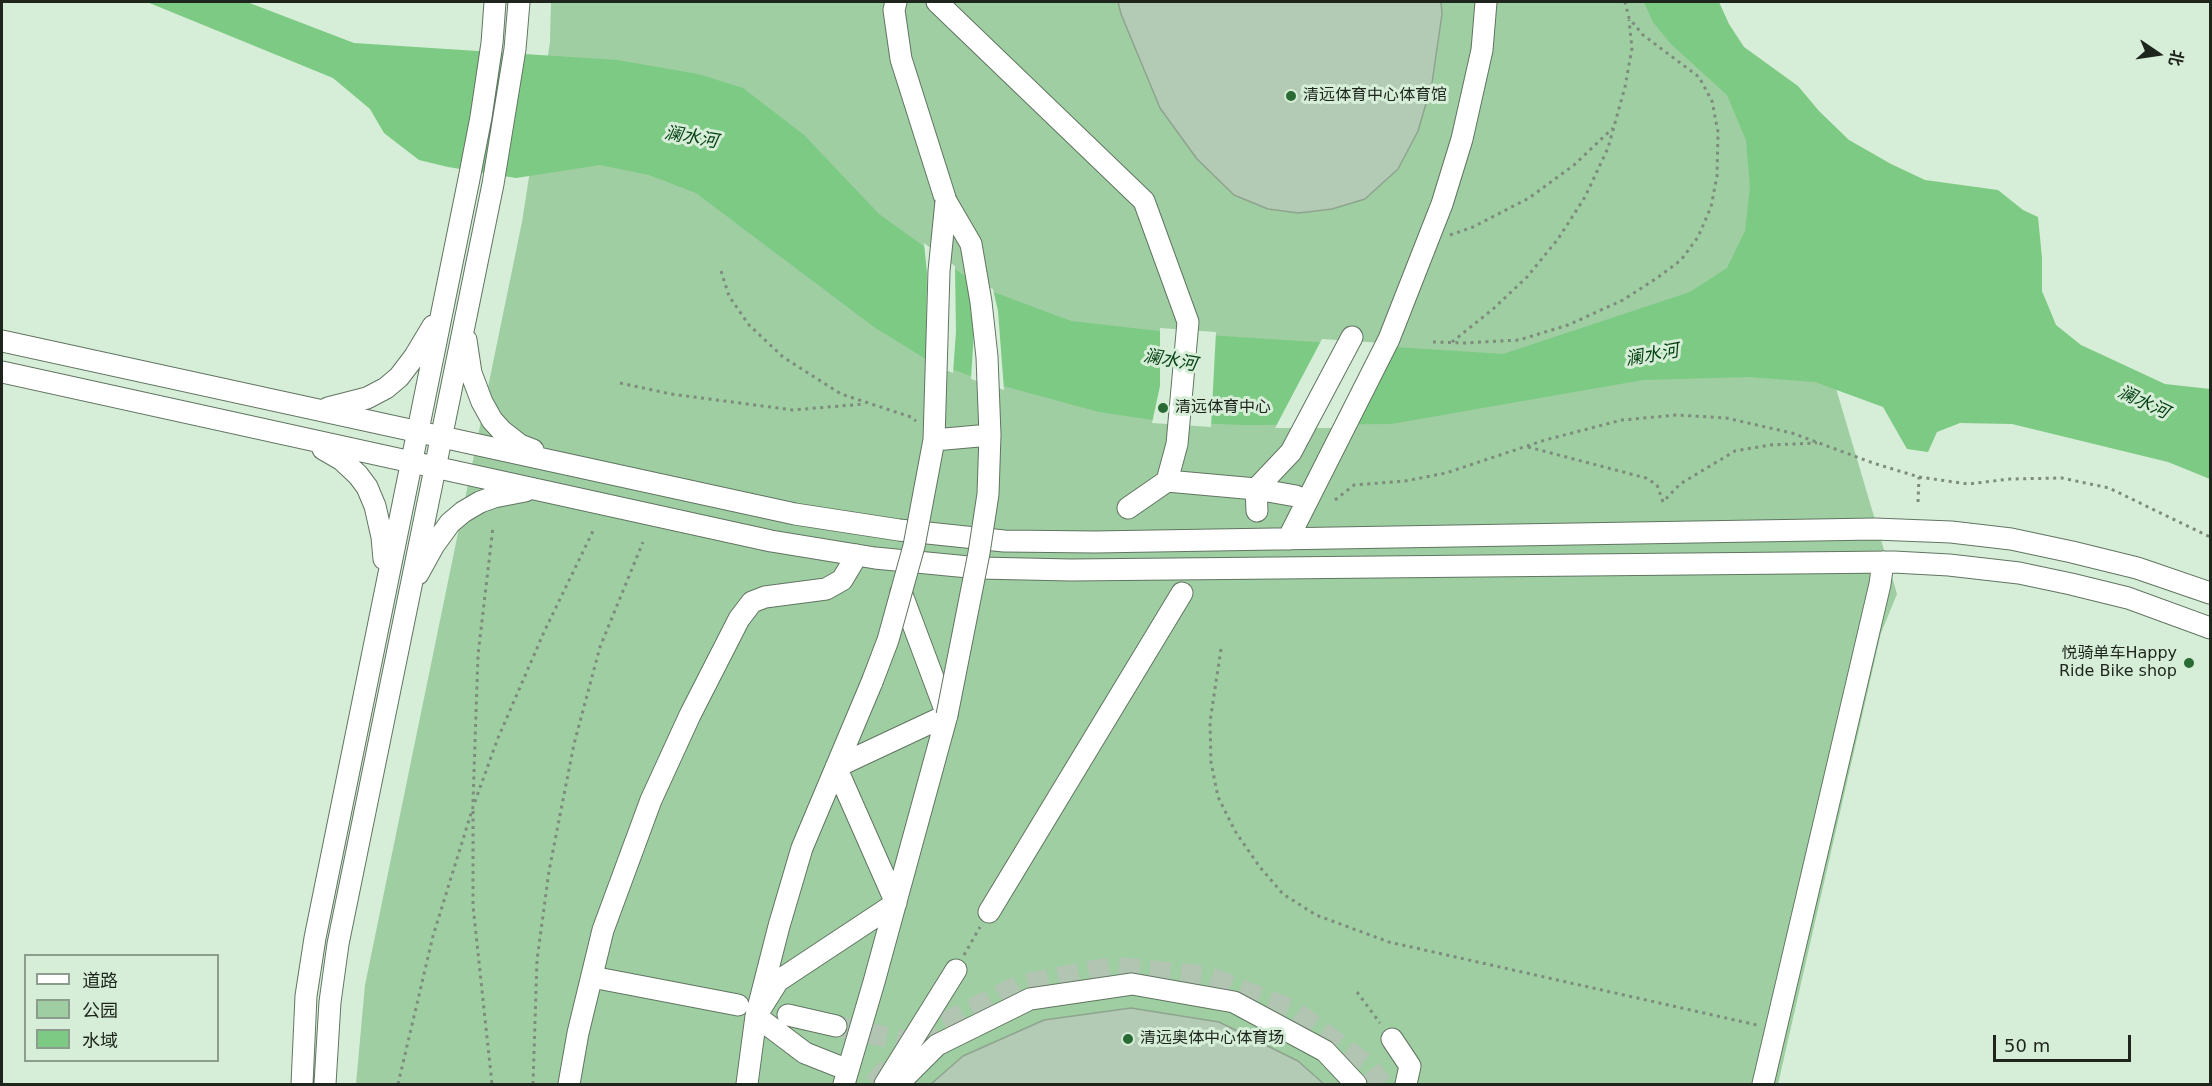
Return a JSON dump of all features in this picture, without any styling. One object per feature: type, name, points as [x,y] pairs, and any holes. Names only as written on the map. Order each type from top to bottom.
[{"type":"street","points":[[302,1084],[306,996],[315,938],[481,117],[492,43],[495,2]]},
{"type":"street","points":[[326,1084],[330,1002],[338,944],[493,184],[515,49],[519,2]]},
{"type":"street","points":[[592,977],[747,1011],[805,1053],[846,1077],[947,714],[979,554],[988,494],[990,435],[987,357],[971,244],[946,201],[901,59],[894,10],[896,2]]},
{"type":"street","points":[[937,2],[1144,201],[1188,322],[1177,444],[1167,481]]},
{"type":"street","points":[[1288,539],[1389,339],[1442,204],[1462,139],[1482,50],[1486,2]]},
{"type":"street","points":[[747,1084],[747,1011],[779,926],[802,848],[888,640],[914,546],[934,440],[939,271],[946,201]]},
{"type":"street","points":[[319,409],[367,398],[386,388],[399,377],[431,331],[445,298]]},
{"type":"street","points":[[464,323],[471,373],[492,420],[520,445],[558,462]]},
{"type":"street","points":[[1257,511],[1256,489],[1291,452],[1352,337]]},
{"type":"street","points":[[2,341],[795,514],[899,530],[1004,541],[1095,542],[1875,529],[1952,532],[2011,539],[2072,552],[2137,568],[2211,593]]},
{"type":"street","points":[[2,372],[771,541],[858,555],[979,568],[1071,570],[1883,562],[1949,565],[2019,573],[2128,598],[2211,628]]},
{"type":"street","points":[[934,440],[990,435]]},
{"type":"street","points":[[307,439],[342,460],[367,487],[375,506],[382,537],[386,584]]},
{"type":"street","points":[[1128,508],[1167,481],[1256,489],[1296,496]]},
{"type":"street","points":[[409,590],[434,545],[450,524],[464,512],[494,497],[536,490]]},
{"type":"street","points":[[569,1084],[603,930],[651,800],[690,715],[739,618],[752,602],[765,597],[826,589],[842,580],[858,555]]},
{"type":"street","points":[[1763,1084],[1880,584],[1883,562]]},
{"type":"street","points":[[901,592],[947,714]]},
{"type":"street","points":[[989,912],[1182,593]]},
{"type":"street","points":[[836,767],[947,714]]},
{"type":"street","points":[[836,767],[896,903]]},
{"type":"street","points":[[747,1011],[778,981],[896,903]]},
{"type":"street","points":[[885,1084],[956,970]]},
{"type":"street","points":[[897,1084],[937,1045],[1030,999],[1132,984],[1234,1002],[1325,1052],[1356,1084]]},
{"type":"street","points":[[788,1015],[836,1026]]},
{"type":"street","points":[[1392,1039],[1410,1066],[1406,1084]]},
{"type":"path","points":[[1451,343],[1527,278],[1558,239],[1585,197],[1608,148],[1625,87],[1632,48],[1625,2]]},
{"type":"path","points":[[1433,342],[1519,340],[1568,325],[1623,300],[1658,278],[1681,260],[1698,237],[1711,207],[1717,176],[1718,132],[1712,101],[1699,77],[1642,35],[1629,18]]},
{"type":"path","points":[[1440,238],[1473,227],[1529,198],[1574,165],[1614,126]]},
{"type":"path","points":[[720,271],[729,296],[749,325],[783,357],[841,394],[911,417],[919,423]]},
{"type":"path","points":[[620,383],[740,405],[792,410],[868,403]]},
{"type":"path","points":[[1335,500],[1354,485],[1405,481],[1446,473],[1622,420],[1677,415],[1726,418],[1792,433],[1873,463],[1919,477],[1968,484],[2062,478],[2109,488],[2211,537]]},
{"type":"path","points":[[1527,447],[1646,478],[1657,485],[1663,502],[1680,484],[1735,451],[1770,445],[1820,443]]},
{"type":"path","points":[[1918,502],[1919,477]]},
{"type":"path","points":[[492,1084],[474,906],[473,807],[478,655],[493,526]]},
{"type":"path","points":[[398,1084],[433,936],[473,807],[498,738],[544,632],[593,531]]},
{"type":"path","points":[[533,1084],[537,960],[549,871],[574,744],[600,647],[643,542]]},
{"type":"path","points":[[1221,649],[1210,722],[1210,762],[1218,797],[1235,831],[1259,866],[1283,894],[1316,915],[1389,942],[1776,1030]]},
{"type":"path","points":[[956,970],[989,912]]},
{"type":"path","points":[[1357,992],[1392,1039]]},
{"type":"green space","name":"清远体育中心","points":[[551,2],[1711,2],[1749,95],[1897,594],[1881,633],[1778,1084],[356,1084],[365,985],[522,222],[550,42]]},
{"type":"water","name":"澜水河","points":[[147,2],[247,2],[354,43],[617,60],[698,74],[743,88],[804,135],[879,214],[980,287],[1071,321],[1176,333],[1503,354],[1690,292],[1727,268],[1745,231],[1750,188],[1746,140],[1727,95],[1671,44],[1653,22],[1644,2],[1719,2],[1729,24],[1744,47],[1798,86],[1819,111],[1849,140],[1925,180],[1998,190],[2023,210],[2038,217],[2042,291],[2056,325],[2081,345],[2165,384],[2210,389],[2210,479],[2168,462],[2012,424],[1960,423],[1937,432],[1928,452],[1907,449],[1883,407],[1815,382],[1749,377],[1643,380],[1391,424],[1244,425],[1167,422],[1099,412],[985,381],[929,361],[874,327],[696,193],[649,175],[600,165],[516,178],[419,160],[384,133],[370,109],[333,78]]},
{"type":"pier","points":[[924,243],[955,266],[956,332],[953,373],[926,362],[927,273]]},
{"type":"pier","points":[[981,284],[993,289],[998,311],[1004,390],[971,379],[974,331]]},
{"type":"pier","points":[[1160,328],[1216,332],[1211,427],[1152,423],[1160,386]]},
{"type":"pier","points":[[1322,339],[1398,344],[1355,428],[1275,428]]},
{"type":"building","name":"清远体育中心体育馆","points":[[1118,2],[1441,2],[1442,14],[1432,83],[1418,131],[1398,169],[1365,199],[1332,209],[1299,213],[1268,209],[1234,195],[1197,159],[1160,108]]},
{"type":"building","name":"清远奥体中心体育场","points":[[1131,1008],[1219,1022],[1298,1061],[1324,1084],[931,1084],[963,1056],[1044,1020]]},
{"type":"tunnel","points":[[874,1084],[882,1074],[936,1027],[1020,985],[1112,967],[1206,976],[1293,1010],[1368,1066],[1382,1084]]},
{"type":"tunnel","points":[[836,1026],[917,1044]]},
{"type":"place","name":"清远体育中心体育馆","points":[[1291,96]]},
{"type":"place","name":"清远体育中心","points":[[1163,408]]},
{"type":"place","name":"悦骑单车Happy Ride Bike shop","points":[[2189,663]]},
{"type":"place","name":"清远奥体中心体育场","points":[[1128,1039]]}]
